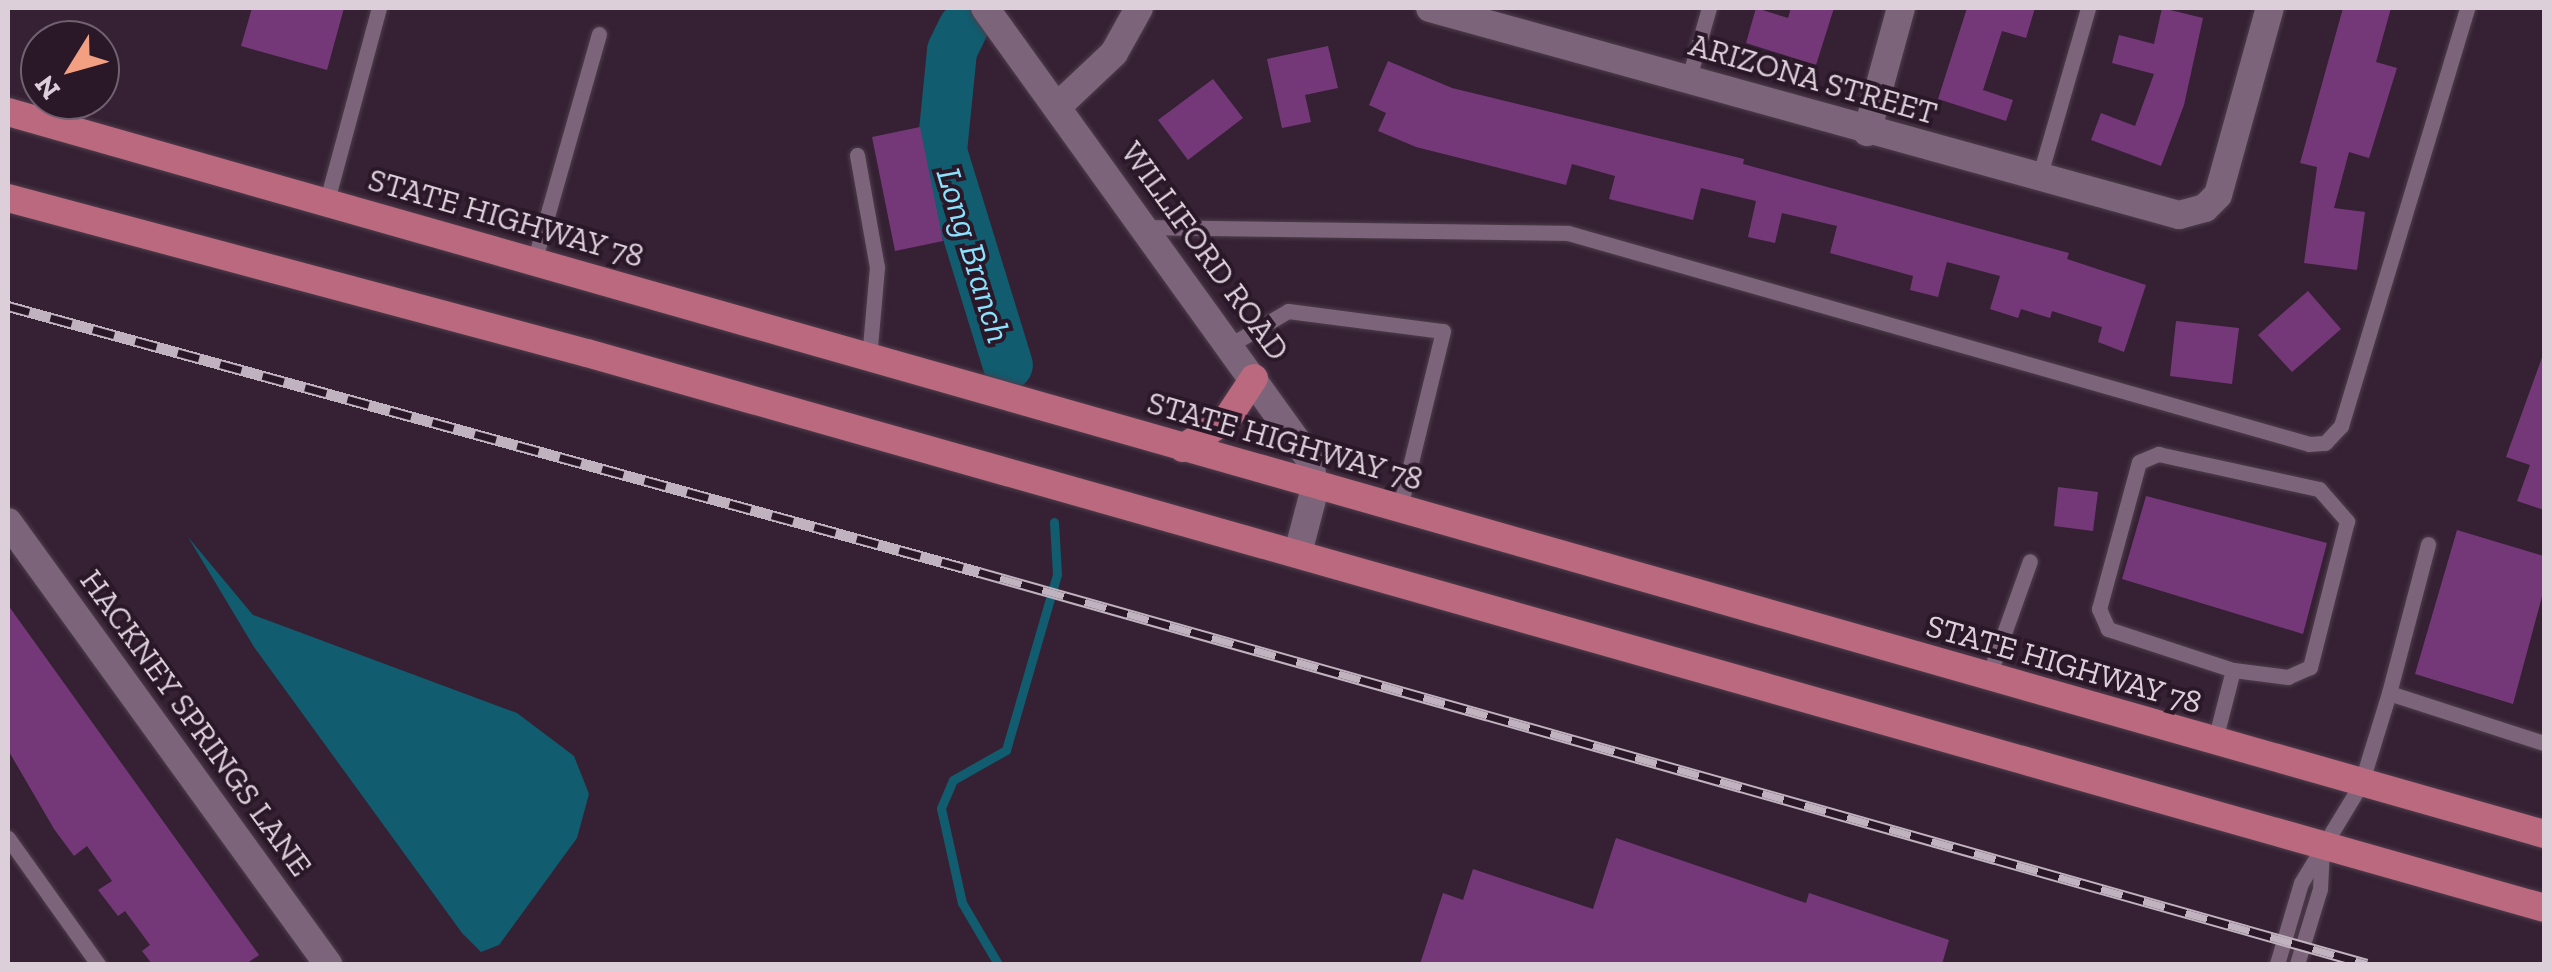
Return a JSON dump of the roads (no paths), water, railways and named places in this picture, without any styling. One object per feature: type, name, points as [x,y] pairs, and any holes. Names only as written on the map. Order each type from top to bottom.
[{"type":"main road","name":"STATE HIGHWAY 78","points":[[8,112],[2214,744],[2544,834]]},
{"type":"main road","points":[[8,198],[1298,553],[2544,908]]},
{"type":"main road","points":[[1183,448],[1227,419],[1254,378]]},
{"type":"street","name":"WILLIFORD ROAD","points":[[985,8],[1310,458],[1315,488]]},
{"type":"street","points":[[1058,106],[1114,53],[1139,8]]},
{"type":"street","name":"ARIZONA STREET","points":[[1430,8],[1517,19],[1688,81],[2180,216],[2206,208],[2218,195],[2270,8]]},
{"type":"street","points":[[1867,132],[1902,8]]},
{"type":"street","points":[[1298,553],[1315,488]]},
{"type":"street","name":"HACKNEY SPRINGS LANE","points":[[8,522],[328,964]]},
{"type":"lane","points":[[326,204],[380,8]]},
{"type":"lane","points":[[1688,81],[1709,8]]},
{"type":"lane","points":[[2039,178],[2088,8]]},
{"type":"lane","points":[[1146,227],[1568,233],[2309,444],[2325,442],[2341,426],[2466,8]]},
{"type":"lane","points":[[534,262],[598,34]]},
{"type":"lane","points":[[857,155],[878,267],[869,358]]},
{"type":"lane","points":[[1230,344],[1288,311],[1442,332],[1398,511]]},
{"type":"lane","points":[[2158,454],[2319,489],[2347,521],[2310,667],[2288,678],[2233,670],[2108,629],[2099,609],[2140,462],[2158,454]]},
{"type":"lane","points":[[2277,964],[2301,883],[2361,784],[2428,544]]},
{"type":"lane","points":[[1988,678],[2030,561]]},
{"type":"lane","points":[[2214,744],[2233,670]]},
{"type":"lane","points":[[2389,693],[2544,743]]},
{"type":"lane","points":[[8,838],[98,964]]},
{"type":"lane","points":[[2297,964],[2320,889],[2322,844]]},
{"type":"water","points":[[188,537],[253,615],[517,713],[574,756],[589,794],[577,838],[499,945],[481,952],[462,933],[254,647]]},
{"type":"waterway","name":"Long Branch","points":[[963,28],[952,51],[942,151],[1008,365]]},
{"type":"waterway","name":"Long Branch","points":[[998,964],[962,903],[941,808],[953,780],[1006,750],[1057,574],[1054,522]]},
{"type":"railway","points":[[8,306],[979,572],[2367,964]]}]
